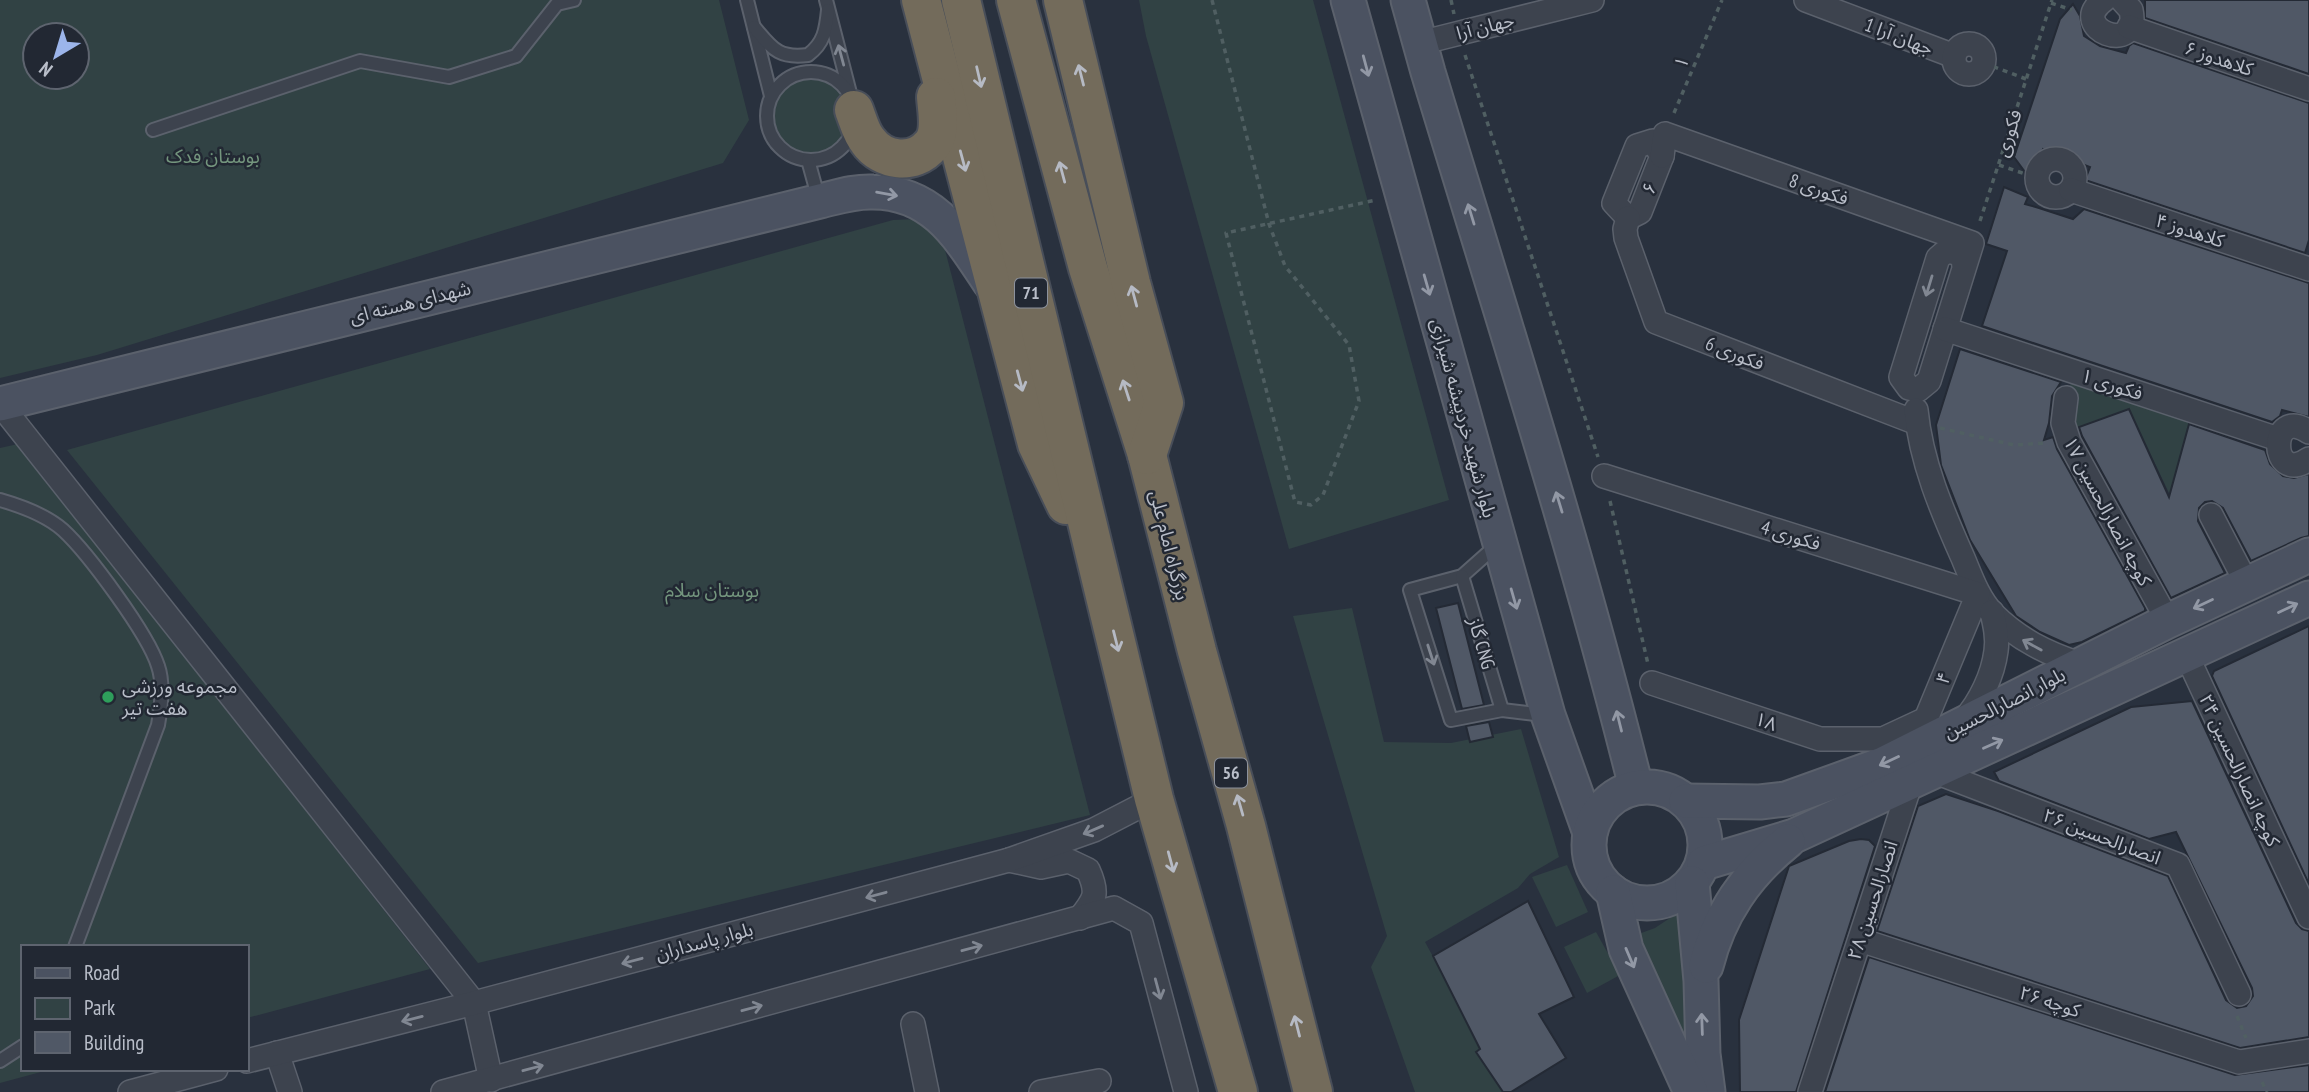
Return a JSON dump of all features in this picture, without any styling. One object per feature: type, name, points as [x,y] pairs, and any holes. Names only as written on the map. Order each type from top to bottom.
[{"type":"highway","name":"71","points":[[961,0],[1100,575]]},
{"type":"highway","name":"بزرگراه امام علی","points":[[1016,0],[1088,268],[1147,456],[1197,651],[1246,826],[1313,1092]]},
{"type":"highway","points":[[1063,0],[1131,283],[1164,403],[1147,456]]},
{"type":"highway","points":[[855,110],[868,141],[885,155],[902,160],[920,154],[932,145],[939,124],[925,18]]},
{"type":"highway","points":[[925,18],[1037,444],[1100,575],[1154,799],[1238,1092]]},
{"type":"street","name":"بلوار شهید خردپیشه شیرازی","points":[[1348,0],[1498,543],[1548,715],[1590,834]]},
{"type":"street","points":[[1408,0],[1561,506],[1636,787]]},
{"type":"street","name":"جهان آرا","points":[[1420,43],[1592,0]]},
{"type":"street","name":"جهان آرا 1","points":[[1805,0],[1954,56],[1962,45],[1972,44],[1980,49],[1984,63]]},
{"type":"street","points":[[2104,0],[2099,4],[2094,16],[2096,28],[2112,36],[2118,36],[2129,27],[2132,17],[2131,10],[2122,0]]},
{"type":"street","name":"کلاهدوز ۶","points":[[2129,27],[2309,89]]},
{"type":"street","name":"۶","points":[[1628,218],[1615,203],[1637,146],[1653,141],[1663,145]]},
{"type":"street","name":"فکوری 8","points":[[1663,145],[1972,243]]},
{"type":"street","name":"کلاهدوز ۴","points":[[2036,178],[2041,166],[2058,159],[2070,164],[2076,176],[2071,190],[2309,269]]},
{"type":"street","name":"شهدای هسته ای","points":[[0,404],[820,201],[870,191],[888,192],[933,211],[955,231],[997,293]]},
{"type":"street","name":"فکوری 6","points":[[1628,218],[1626,238],[1656,322],[1917,423]]},
{"type":"street","points":[[1964,267],[1963,258],[1955,252],[1941,254],[1936,262],[1901,377],[1905,386],[1913,390],[1923,388],[1928,381],[1972,243]]},
{"type":"street","name":"فکوری ۱","points":[[1945,328],[2278,439]]},
{"type":"street","points":[[1913,390],[1917,423],[1942,511],[1978,594],[1992,612],[2021,638],[2042,650],[2080,664]]},
{"type":"street","name":"کوچه انصارالحسین ۱۷","points":[[2066,398],[2063,423],[2069,442],[2168,621]]},
{"type":"street","points":[[0,404],[474,1003],[491,1080]]},
{"type":"street","points":[[2309,432],[2294,426],[2283,431],[2278,439],[2277,449],[2284,459],[2295,464],[2309,459]]},
{"type":"street","name":"فکوری 4","points":[[1604,476],[1978,594]]},
{"type":"street","points":[[2211,515],[2247,584]]},
{"type":"street","name":"بلوار انصارالحسین","points":[[1686,801],[1760,802],[1786,799],[1883,764],[2080,664],[2309,555]]},
{"type":"street","name":"۴","points":[[1883,739],[1926,719],[1978,594]]},
{"type":"street","name":"بلوار انصارالحسین","points":[[1698,873],[1794,836],[2309,598]]},
{"type":"street","points":[[1960,724],[1980,699],[1996,652],[1992,612]]},
{"type":"street","name":"کوچه انصارالحسین ۲۴","points":[[2187,656],[2301,881],[2309,917]]},
{"type":"street","name":"۱۸","points":[[1653,683],[1820,739],[1883,739]]},
{"type":"street","name":"انصارالحسین ۲۸","points":[[1810,1092],[1860,940],[1922,776]]},
{"type":"street","name":"انصارالحسین ۲۶","points":[[1922,776],[2178,865],[2239,994]]},
{"type":"street","points":[[1698,873],[1683,892],[1661,902],[1636,902],[1613,892],[1603,883],[1590,860],[1590,834],[1598,812],[1615,796],[1636,787],[1663,788],[1686,801],[1700,819],[1706,840],[1698,873],[1703,1054],[1708,1092]]},
{"type":"street","name":"بلوار پاسداران","points":[[248,1061],[1009,860],[1094,830],[1154,799]]},
{"type":"street","points":[[1702,981],[1715,934],[1726,911],[1747,878],[1794,836]]},
{"type":"street","points":[[1009,860],[1041,867],[1069,861],[1088,870],[1095,891],[1093,901],[1080,918]]},
{"type":"street","points":[[1613,892],[1626,949],[1691,1092]]},
{"type":"street","points":[[443,1092],[1114,908],[1141,923],[1186,1092]]},
{"type":"street","name":"کوچه ۲۶","points":[[1860,940],[2247,1061]]},
{"type":"street","points":[[913,1024],[928,1092]]},
{"type":"street","points":[[2247,1061],[2309,1051]]},
{"type":"street","points":[[277,1053],[290,1092]]},
{"type":"street","points":[[130,1092],[209,1071]]},
{"type":"street","points":[[1041,1092],[1099,1081]]},
{"type":"lane","points":[[153,130],[360,61],[449,77],[516,55],[557,4],[574,0]]},
{"type":"lane","points":[[747,0],[771,96]]},
{"type":"lane","points":[[754,27],[774,50],[784,55],[808,55],[821,43],[827,29],[827,5]]},
{"type":"lane","points":[[827,5],[855,110],[848,140],[837,151],[823,158],[808,160],[788,153],[772,138],[767,124],[771,96],[779,84],[804,72],[818,72],[842,85],[855,110]]},
{"type":"lane","points":[[808,160],[820,201]]},
{"type":"lane","points":[[0,500],[25,507],[62,529],[117,597],[145,637],[159,667],[161,709],[158,725],[76,945]]},
{"type":"lane","points":[[1498,543],[1462,576],[1410,590],[1451,720],[1502,710],[1548,715]]},
{"type":"lane","name":"گاز CNG","points":[[1462,576],[1502,710]]},
{"type":"lane","points":[[0,1061],[21,1047]]},
{"type":"path","points":[[1212,0],[1269,224],[1285,266],[1349,345],[1359,401],[1323,495],[1311,505],[1295,502],[1226,233],[1269,224],[1402,194]]},
{"type":"path","points":[[1451,0],[1458,33],[1604,476],[1653,683]]},
{"type":"path","name":"۱","points":[[1663,145],[1722,0]]},
{"type":"path","name":"فکوری","points":[[1972,243],[2052,0]]},
{"type":"path","points":[[1984,63],[2026,79]]},
{"type":"path","points":[[1998,165],[2036,178]]},
{"type":"path","points":[[1917,423],[2014,444],[2069,442]]},
{"type":"path","points":[[2239,994],[2230,997],[2247,1061]]},
{"type":"green space","name":"بوستان فدک","points":[[0,0],[719,0],[749,120],[723,163],[97,355],[0,378]]},
{"type":"green space","points":[[1139,0],[1313,0],[1449,500],[1289,549],[1146,36]]},
{"type":"green space","points":[[811,79],[825,82],[837,90],[845,102],[848,116],[845,130],[837,142],[825,150],[811,153],[797,150],[785,142],[777,130],[774,116],[777,102],[785,90],[797,82]]},
{"type":"green space","name":"بوستان سلام","points":[[917,219],[942,238],[1090,815],[478,963],[67,450],[893,220]]},
{"type":"green space","points":[[2073,376],[2192,415],[2170,495],[2129,409],[2076,429],[2065,403]]},
{"type":"green space","name":"مجموعه ورزشی هفت تیر","points":[[18,444],[430,969],[248,1018],[248,945],[21,945],[21,1071],[45,1071],[0,1083],[0,448]]},
{"type":"green space","points":[[1352,608],[1384,742],[1451,743],[1521,729],[1559,857],[1530,874],[1518,888],[1425,942],[1507,1092],[1415,1092],[1371,967],[1387,936],[1293,616]]},
{"type":"green space","points":[[1567,865],[1588,912],[1556,927],[1532,877]]},
{"type":"green space","points":[[1688,906],[1691,1055],[1633,936],[1655,928]]},
{"type":"green space","points":[[1596,932],[1620,975],[1587,993],[1564,947]]},
{"type":"building","points":[[2145,0],[2309,0],[2309,74],[2145,18]]},
{"type":"building","points":[[2073,4],[2080,16],[2084,36],[2100,46],[2126,53],[2133,43],[2309,103],[2309,240],[2305,253],[2085,180],[2090,167],[2043,149],[2038,162],[2025,172],[2014,157],[2060,19]]},
{"type":"building","points":[[2004,187],[2028,197],[2025,204],[2073,219],[2084,209],[2309,283],[2309,417],[2282,410],[2280,416],[2272,422],[1982,326],[2007,251],[1986,244]]},
{"type":"building","points":[[1960,349],[2061,382],[2052,396],[2044,440],[2053,437],[2145,611],[2082,642],[2069,645],[2040,632],[2016,616],[1970,540],[1941,465],[1936,425]]},
{"type":"building","points":[[2129,409],[2169,497],[2189,424],[2265,450],[2270,464],[2283,476],[2294,478],[2309,474],[2309,536],[2251,561],[2223,508],[2212,501],[2205,502],[2199,508],[2198,521],[2225,573],[2171,598],[2079,427]]},
{"type":"building","points":[[1458,603],[1484,705],[1462,709],[1436,608]]},
{"type":"building","points":[[2309,626],[2309,884],[2212,676],[2214,671]]},
{"type":"building","points":[[2192,701],[2296,923],[2309,931],[2309,1037],[2240,1048],[1877,931],[1918,806],[1946,794],[2168,876],[2226,1000],[2237,1008],[2246,1006],[2253,996],[2252,988],[2176,832],[2149,839],[1999,781],[1994,772],[2131,707]]},
{"type":"building","points":[[1489,722],[1493,737],[1470,742],[1466,726]]},
{"type":"building","points":[[1869,840],[1875,846],[1796,1092],[1740,1092],[1739,1020],[1789,866],[1849,841]]},
{"type":"building","points":[[1528,901],[1574,997],[1539,1014],[1566,1058],[1511,1092],[1503,1092],[1476,1052],[1480,1049],[1433,956]]},
{"type":"building","points":[[1869,957],[2235,1075],[2309,1065],[2309,1092],[1825,1092]]},
{"type":"place","name":"مجموعه ورزشی هفت تیر","points":[[108,697]]}]
